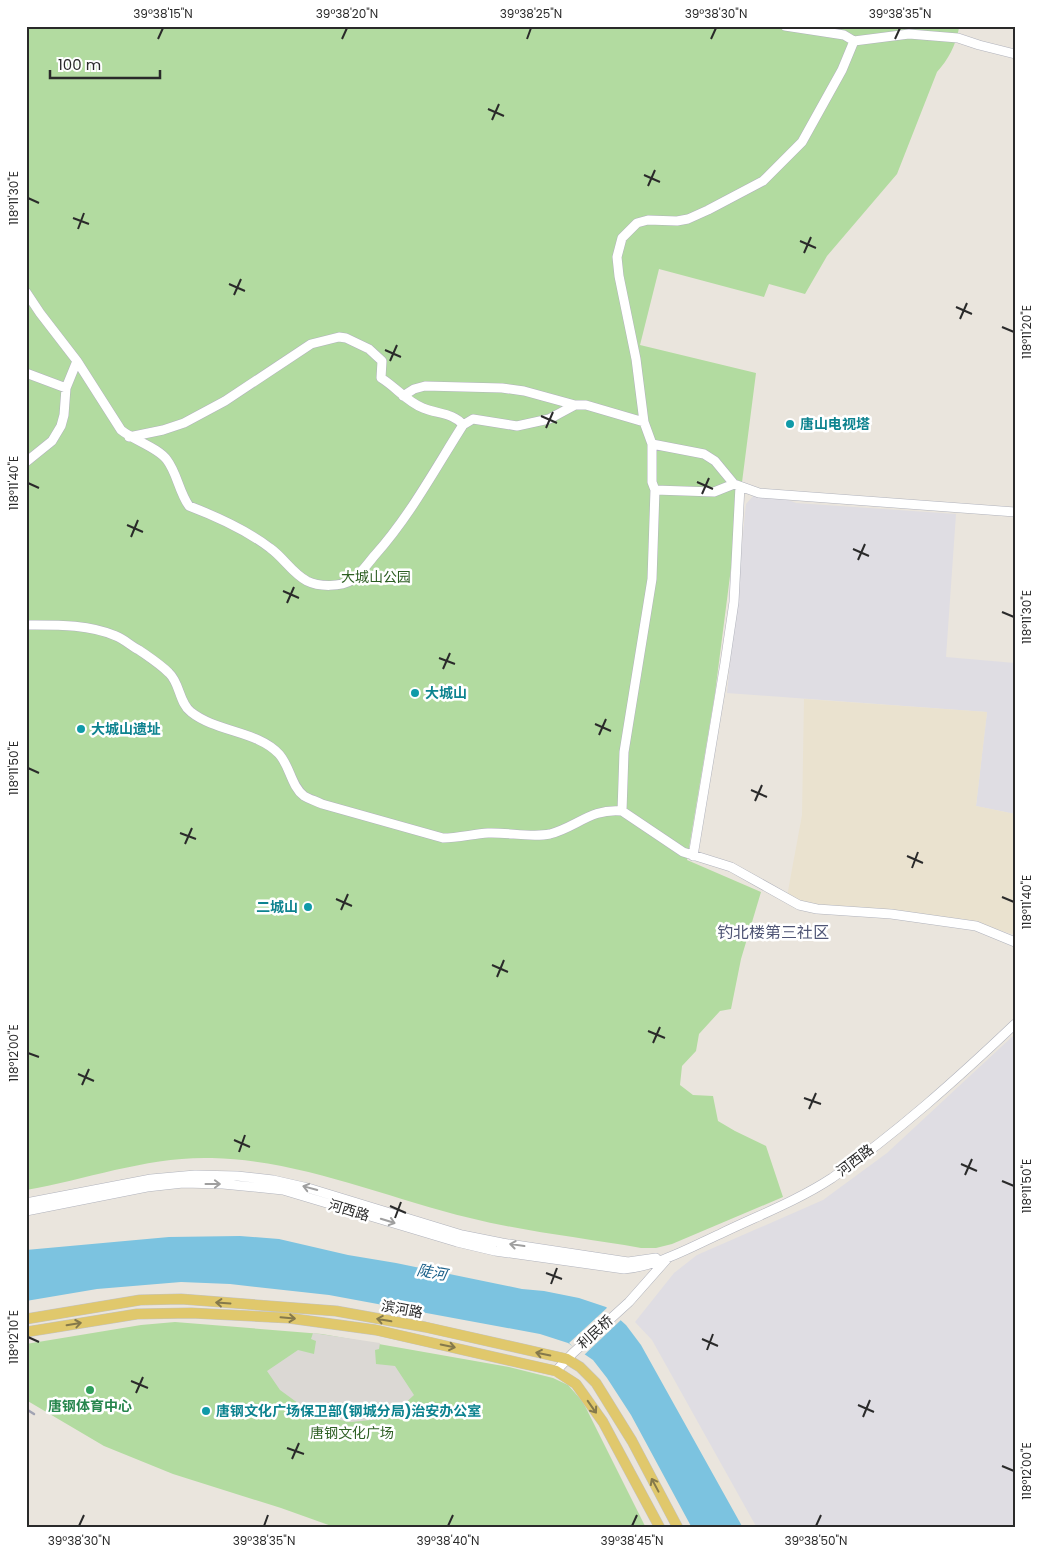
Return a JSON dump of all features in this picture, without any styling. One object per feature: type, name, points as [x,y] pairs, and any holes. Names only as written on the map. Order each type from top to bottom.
[{"type":"main road","name":"滨河路","points":[[26,1319],[140,1300],[200,1301],[336,1311],[570,1356],[596,1384],[632,1441],[678,1528]]},
{"type":"main road","name":"滨河路","points":[[26,1332],[138,1314],[183,1313],[288,1318],[376,1330],[556,1371],[576,1384],[602,1422],[660,1528]]},
{"type":"street","points":[[785,26],[844,35],[854,41],[910,34],[958,38],[1015,54]]},
{"type":"street","points":[[622,811],[624,752],[652,579],[654,490],[652,482],[652,444],[644,422],[636,359],[619,276],[617,257],[622,238],[637,223],[648,220],[677,221],[688,219],[763,181],[802,142],[842,70],[854,41]]},
{"type":"street","points":[[26,292],[77,361],[121,430],[129,437],[163,455],[168,461],[184,499],[189,506],[248,532],[272,549],[296,574],[314,583],[340,585],[351,580],[362,571],[413,505],[463,425],[473,419],[518,426],[549,418],[575,405]]},
{"type":"street","points":[[129,437],[163,430],[184,423],[225,401],[311,344],[338,337],[346,338],[369,349],[382,361],[381,378],[403,396],[424,409],[458,419],[463,425]]},
{"type":"street","points":[[26,462],[52,441],[61,426],[64,415],[66,388],[77,361]]},
{"type":"street","points":[[26,373],[66,388]]},
{"type":"street","points":[[403,396],[425,386],[502,388],[524,391],[575,405],[586,405],[644,422]]},
{"type":"street","points":[[652,444],[704,454],[715,461],[737,485],[760,493],[1015,512]]},
{"type":"street","points":[[654,490],[714,492],[737,485]]},
{"type":"street","points":[[693,856],[734,602],[737,485]]},
{"type":"street","points":[[26,626],[85,628],[116,636],[149,656],[170,674],[190,711],[211,724],[252,737],[280,754],[295,784],[304,795],[322,804],[442,838],[457,838],[487,833],[549,834],[598,812],[622,811],[683,852],[731,867],[799,905],[891,914],[976,926],[1015,942]]},
{"type":"street","name":"河西路","points":[[26,1211],[147,1187],[183,1184],[223,1184],[283,1190],[495,1251],[624,1270],[639,1268],[669,1257],[802,1195],[831,1178],[899,1127],[973,1064],[1015,1024]]},
{"type":"street","name":"河西路","points":[[26,1203],[151,1179],[195,1174],[237,1176],[272,1180],[308,1188],[462,1235],[502,1243],[628,1262],[669,1257]]},
{"type":"street","name":"利民桥","points":[[556,1371],[618,1312],[669,1257]]},
{"type":"shaded area","points":[[754,495],[783,498],[796,503],[956,514],[946,657],[1015,663],[1015,814],[976,806],[987,712],[727,693],[746,504]]},
{"type":"shaded area","points":[[804,699],[987,712],[976,806],[1015,814],[1015,935],[964,919],[786,902],[802,815]]},
{"type":"shaded area","points":[[1015,1034],[1015,1528],[757,1528],[652,1340],[635,1322],[674,1273],[697,1255],[823,1200],[887,1153]]},
{"type":"shaded area","points":[[313,1333],[380,1343],[379,1349],[375,1350],[376,1364],[395,1366],[414,1395],[398,1410],[381,1419],[351,1422],[324,1417],[306,1409],[280,1390],[267,1371],[298,1350],[314,1354],[316,1341],[311,1339]]},
{"type":"green space","name":"大城山公园","points":[[26,26],[946,26],[959,28],[951,52],[937,72],[897,174],[827,256],[805,294],[769,284],[764,297],[659,269],[640,345],[756,373],[715,693],[687,860],[761,892],[741,959],[731,1009],[720,1011],[699,1034],[696,1051],[682,1066],[680,1085],[693,1095],[713,1096],[718,1121],[766,1146],[783,1197],[672,1244],[656,1248],[641,1248],[491,1223],[310,1172],[245,1160],[188,1158],[142,1164],[26,1190]]},
{"type":"green space","name":"唐钢文化广场","points":[[175,1322],[322,1334],[509,1367],[553,1378],[568,1385],[583,1402],[646,1528],[337,1528],[173,1474],[104,1446],[26,1400],[26,1344],[141,1325]]},
{"type":"water","name":"陡河","points":[[240,1236],[279,1239],[348,1255],[522,1289],[579,1298],[606,1307],[626,1325],[641,1345],[743,1528],[692,1528],[631,1415],[593,1360],[568,1343],[540,1334],[329,1295],[230,1284],[181,1282],[97,1289],[26,1301],[26,1250],[169,1237]]},
{"type":"pier","points":[[609,1306],[622,1319],[583,1356],[569,1343]]},
{"type":"railway","points":[[26,1409],[34,1414]]},
{"type":"place","name":"唐山电视塔","points":[[790,424]]},
{"type":"place","name":"大城山","points":[[415,693]]},
{"type":"place","name":"大城山遗址","points":[[81,729]]},
{"type":"place","name":"二城山","points":[[308,907]]},
{"type":"place","name":"唐钢体育中心","points":[[90,1390]]},
{"type":"place","name":"唐钢文化广场保卫部(钢城分局)治安办公室","points":[[206,1411]]},
{"type":"district","name":"钓北楼第三社区","points":[[773,932]]}]
